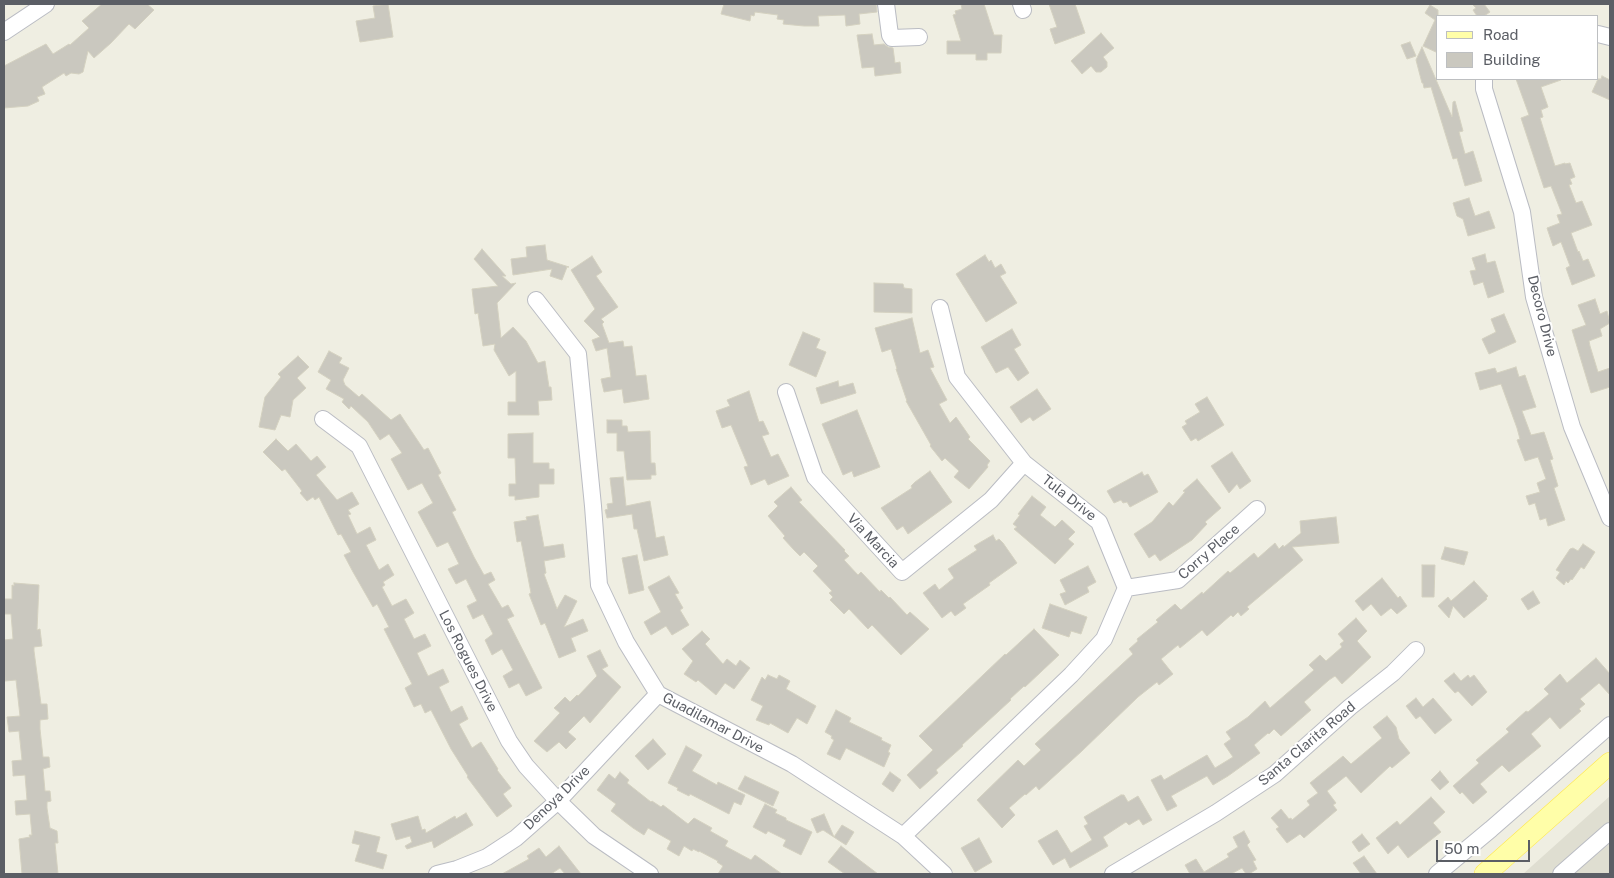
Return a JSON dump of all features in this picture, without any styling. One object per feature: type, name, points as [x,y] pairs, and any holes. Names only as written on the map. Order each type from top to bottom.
[{"type":"main road","points":[[1485,874],[1610,763]]},
{"type":"street","points":[[4,32],[46,4]]},
{"type":"street","points":[[886,4],[892,38],[919,37]]},
{"type":"street","name":"Decoro Drive","points":[[1484,80],[1484,89],[1522,212],[1537,306],[1572,427],[1610,518]]},
{"type":"street","name":"Guadilamar Drive","points":[[536,300],[578,354],[599,585],[626,642],[658,694],[792,764],[903,836],[944,874]]},
{"type":"street","name":"Tula Drive","points":[[940,308],[957,377],[1024,463],[1099,522],[1126,588]]},
{"type":"street","name":"Via Marcia","points":[[786,392],[814,477],[902,572],[990,500],[1024,463]]},
{"type":"street","name":"Los Rogues Drive","points":[[322,419],[359,446],[509,741],[526,766],[594,836],[650,874]]},
{"type":"street","name":"Corry Place","points":[[1126,588],[1178,580],[1257,509]]},
{"type":"street","points":[[903,836],[1071,675],[1104,640],[1126,588]]},
{"type":"street","name":"Santa Clarita Road","points":[[1113,874],[1216,813],[1275,774],[1350,707],[1393,673],[1416,650]]},
{"type":"street","name":"Denoya Drive","points":[[437,874],[457,869],[487,856],[516,838],[558,801],[658,694]]},
{"type":"street","points":[[1437,874],[1492,830],[1610,725]]},
{"type":"street","points":[[1561,874],[1610,831]]},
{"type":"shaded area","points":[[1610,796],[1610,874],[1523,874]]},
{"type":"building","points":[[102,4],[147,4],[154,10],[135,29],[129,24],[94,58],[88,51],[83,72],[79,74],[71,73],[66,76],[64,73],[42,87],[45,94],[37,97],[39,101],[28,106],[4,108],[4,66],[46,44],[53,54],[70,45],[89,28],[82,21]]},
{"type":"building","points":[[388,4],[393,37],[360,42],[356,21],[375,18],[373,6]]},
{"type":"building","points":[[724,4],[876,4],[877,12],[859,14],[860,24],[846,26],[845,15],[818,16],[819,26],[804,26],[783,24],[784,20],[777,19],[778,15],[755,12],[754,16],[751,15],[750,21],[721,14]]},
{"type":"building","points":[[961,4],[984,4],[994,35],[1002,35],[1001,53],[987,53],[987,60],[976,60],[976,54],[947,54],[947,41],[961,41],[953,15],[956,14],[955,11],[962,9]]},
{"type":"building","points":[[1049,4],[1075,4],[1085,33],[1055,44],[1050,29],[1057,27]]},
{"type":"building","points":[[1472,4],[1484,4],[1490,12],[1486,15],[1476,15],[1473,10],[1476,8]]},
{"type":"building","points":[[1430,5],[1438,10],[1438,15],[1436,15],[1436,52],[1423,46],[1435,20],[1425,13]]},
{"type":"building","points":[[1101,33],[1114,48],[1103,57],[1107,62],[1107,67],[1101,72],[1096,72],[1091,66],[1082,74],[1071,61]]},
{"type":"building","points":[[872,34],[874,45],[884,44],[893,48],[895,63],[900,62],[901,73],[875,76],[874,67],[862,68],[857,35]]},
{"type":"building","points":[[1410,42],[1416,56],[1407,59],[1401,45]]},
{"type":"building","points":[[1422,47],[1452,117],[1453,102],[1455,101],[1463,131],[1459,132],[1465,154],[1473,151],[1482,181],[1465,186],[1457,158],[1453,159],[1431,87],[1424,88],[1416,60]]},
{"type":"building","points":[[1602,76],[1610,80],[1610,100],[1592,92],[1598,80],[1601,79]]},
{"type":"building","points":[[1516,80],[1561,80],[1541,87],[1548,107],[1541,110],[1543,117],[1540,118],[1555,166],[1570,163],[1575,177],[1570,179],[1572,184],[1569,185],[1576,203],[1582,201],[1592,225],[1571,233],[1583,261],[1588,259],[1595,276],[1572,285],[1566,268],[1570,266],[1561,242],[1553,246],[1547,228],[1560,223],[1557,215],[1562,214],[1551,186],[1544,188],[1521,118],[1529,115]]},
{"type":"building","points":[[1469,198],[1475,216],[1489,211],[1495,228],[1468,236],[1463,219],[1457,216],[1453,203]]},
{"type":"building","points":[[545,245],[547,260],[569,267],[567,267],[562,280],[550,276],[552,269],[513,275],[511,259],[527,257],[526,247]]},
{"type":"building","points":[[482,249],[506,276],[502,276],[511,284],[516,283],[497,303],[501,338],[513,327],[526,341],[538,363],[545,361],[552,400],[538,401],[539,415],[508,415],[508,402],[516,402],[516,371],[509,376],[494,350],[495,344],[483,346],[478,313],[475,314],[472,289],[498,286],[474,259]]},
{"type":"building","points":[[1485,254],[1487,263],[1495,261],[1504,292],[1488,298],[1483,282],[1474,285],[1470,271],[1476,270],[1472,258]]},
{"type":"building","points":[[985,255],[989,262],[991,260],[995,268],[1001,264],[1006,273],[1000,276],[1017,303],[986,322],[956,274]]},
{"type":"building","points":[[592,256],[602,272],[596,276],[618,307],[601,319],[604,322],[602,324],[609,343],[623,341],[624,347],[632,346],[636,376],[646,375],[649,399],[624,403],[622,389],[604,392],[601,379],[611,377],[607,348],[596,351],[592,340],[600,337],[584,321],[595,309],[571,270]]},
{"type":"building","points":[[874,283],[903,284],[904,288],[912,289],[912,313],[874,312]]},
{"type":"building","points":[[1595,299],[1600,314],[1607,311],[1610,323],[1600,329],[1602,336],[1589,341],[1598,372],[1610,368],[1610,387],[1591,393],[1572,330],[1586,325],[1578,305]]},
{"type":"building","points":[[1504,314],[1516,342],[1489,354],[1482,339],[1496,332],[1491,319]]},
{"type":"building","points":[[912,318],[920,353],[928,350],[934,367],[930,368],[947,400],[939,404],[950,423],[956,417],[970,437],[968,439],[990,461],[987,465],[988,467],[969,489],[954,477],[959,471],[945,458],[942,461],[930,446],[906,401],[891,349],[882,352],[875,328]]},
{"type":"building","points":[[1012,329],[1021,345],[1014,349],[1029,373],[1018,381],[1008,367],[996,373],[981,347]]},
{"type":"building","points":[[803,332],[820,339],[816,348],[826,352],[816,377],[789,365]]},
{"type":"building","points":[[329,351],[342,358],[339,363],[349,368],[343,380],[345,385],[359,397],[362,394],[391,420],[400,414],[424,450],[428,448],[441,473],[438,475],[456,510],[452,512],[484,575],[491,572],[495,580],[488,584],[502,608],[508,605],[514,616],[507,619],[542,688],[526,696],[519,683],[509,688],[503,676],[513,670],[502,649],[492,655],[485,640],[493,634],[483,614],[473,619],[467,606],[477,601],[466,579],[456,584],[448,569],[459,564],[448,542],[437,547],[418,512],[433,503],[422,483],[408,490],[391,459],[402,453],[389,434],[380,440],[368,422],[351,406],[349,409],[342,402],[344,399],[326,389],[331,380],[318,372]]},
{"type":"building","points":[[298,356],[309,367],[297,378],[306,388],[293,400],[290,417],[281,415],[275,430],[259,427],[265,397],[281,377],[278,374]]},
{"type":"building","points":[[1516,367],[1519,377],[1525,375],[1536,407],[1522,411],[1531,435],[1544,432],[1553,459],[1550,460],[1558,486],[1554,488],[1565,520],[1548,526],[1546,518],[1540,520],[1535,503],[1529,505],[1526,496],[1540,492],[1537,483],[1546,479],[1538,457],[1525,461],[1517,440],[1520,439],[1517,428],[1501,384],[1480,390],[1475,373],[1495,368],[1497,373]]},
{"type":"building","points":[[838,381],[839,387],[853,383],[856,393],[821,404],[816,388]]},
{"type":"building","points":[[1037,389],[1051,409],[1033,421],[1030,417],[1021,423],[1010,407]]},
{"type":"building","points":[[749,391],[759,422],[763,421],[769,434],[762,436],[771,457],[778,454],[789,476],[768,485],[765,479],[751,485],[744,467],[748,466],[731,425],[722,428],[716,411],[730,406],[727,400]]},
{"type":"building","points":[[1207,397],[1224,425],[1198,441],[1196,438],[1191,441],[1182,427],[1187,424],[1185,421],[1200,412],[1195,404]]},
{"type":"building","points":[[857,410],[880,467],[854,477],[852,471],[843,475],[822,424]]},
{"type":"building","points":[[607,420],[622,420],[622,426],[627,426],[628,432],[650,431],[651,463],[655,463],[656,475],[651,475],[651,479],[627,480],[624,451],[617,451],[617,433],[607,433]]},
{"type":"building","points":[[533,433],[533,463],[549,463],[549,469],[554,469],[554,484],[539,484],[539,497],[515,500],[515,496],[509,496],[509,484],[516,484],[515,458],[508,458],[508,434]]},
{"type":"building","points":[[276,439],[288,451],[296,444],[311,461],[317,456],[326,467],[316,475],[337,500],[352,492],[359,504],[348,510],[351,514],[348,515],[357,534],[370,527],[376,540],[366,545],[379,570],[388,564],[394,575],[383,582],[385,585],[382,587],[392,606],[406,599],[414,613],[404,619],[414,639],[425,634],[431,646],[417,653],[428,676],[443,669],[449,682],[439,687],[451,712],[462,706],[468,719],[459,724],[472,748],[481,742],[497,770],[511,788],[503,794],[512,806],[497,817],[467,777],[431,710],[425,713],[421,704],[414,707],[405,688],[412,684],[384,629],[389,627],[377,604],[373,607],[353,572],[344,555],[351,552],[341,534],[338,535],[319,497],[315,500],[313,497],[307,501],[300,493],[302,491],[285,469],[282,471],[263,452]]},
{"type":"building","points":[[1232,452],[1251,481],[1240,489],[1237,484],[1229,493],[1211,466]]},
{"type":"building","points":[[930,471],[952,502],[908,534],[903,526],[897,530],[881,508],[912,488],[911,486],[915,482]]},
{"type":"building","points":[[1142,472],[1144,476],[1148,474],[1158,492],[1130,507],[1127,502],[1123,503],[1121,500],[1114,503],[1107,491]]},
{"type":"building","points":[[623,477],[626,506],[650,501],[656,538],[664,536],[668,555],[644,561],[637,529],[634,529],[632,514],[607,518],[605,510],[608,509],[607,504],[613,503],[610,478]]},
{"type":"building","points":[[1197,479],[1221,508],[1205,522],[1207,524],[1192,540],[1160,561],[1155,554],[1149,558],[1134,534],[1152,522],[1169,502],[1173,506],[1185,492],[1183,491]]},
{"type":"building","points":[[791,487],[802,500],[799,502],[845,550],[849,556],[844,560],[858,575],[861,572],[880,592],[881,590],[890,597],[907,615],[910,612],[929,629],[901,655],[872,625],[868,629],[849,609],[844,614],[830,600],[833,597],[829,593],[832,591],[813,571],[818,566],[804,552],[800,556],[783,538],[785,536],[768,516],[778,506],[774,502]]},
{"type":"building","points":[[1032,496],[1046,507],[1040,515],[1055,527],[1062,520],[1075,532],[1068,539],[1074,544],[1055,564],[1014,529],[1017,527],[1013,524],[1020,515],[1018,514]]},
{"type":"building","points":[[538,515],[544,547],[563,544],[565,557],[544,561],[546,573],[544,574],[557,609],[565,595],[577,601],[564,627],[583,619],[588,631],[571,638],[576,651],[559,658],[545,623],[541,625],[529,594],[531,593],[521,541],[517,542],[514,522],[527,520],[526,517]]},
{"type":"building","points":[[1336,517],[1339,543],[1292,547],[1303,560],[1247,607],[1249,609],[1241,616],[1238,612],[1233,617],[1231,615],[1207,636],[1202,630],[1180,648],[1178,645],[1161,659],[1173,674],[1159,685],[1157,682],[1138,697],[1039,790],[1036,786],[1009,808],[1015,815],[1002,828],[977,800],[1018,760],[1024,766],[1041,750],[1035,744],[1133,654],[1129,649],[1138,641],[1137,639],[1158,622],[1156,620],[1175,604],[1181,610],[1202,592],[1203,594],[1228,571],[1230,573],[1254,553],[1258,558],[1275,543],[1279,549],[1283,545],[1284,547],[1301,533],[1300,521]]},
{"type":"building","points":[[993,535],[996,541],[999,539],[1003,543],[1017,563],[963,604],[966,608],[955,616],[951,611],[942,618],[923,593],[935,584],[939,590],[954,578],[948,569],[977,550],[974,546]]},
{"type":"building","points":[[1583,544],[1595,552],[1584,569],[1581,567],[1572,580],[1568,583],[1566,581],[1564,585],[1556,578],[1560,572],[1556,570],[1570,549],[1573,548],[1578,551]]},
{"type":"building","points":[[1445,547],[1468,552],[1464,565],[1441,559]]},
{"type":"building","points":[[637,555],[644,590],[629,594],[622,558]]},
{"type":"building","points":[[1422,565],[1435,565],[1434,597],[1422,597]]},
{"type":"building","points":[[1088,566],[1096,582],[1087,587],[1089,592],[1065,605],[1060,594],[1066,592],[1060,580]]},
{"type":"building","points":[[669,576],[679,593],[675,594],[683,608],[680,610],[689,625],[672,635],[666,626],[651,635],[644,622],[661,612],[648,587]]},
{"type":"building","points":[[1382,578],[1407,606],[1397,614],[1391,608],[1381,616],[1371,604],[1363,611],[1355,601]]},
{"type":"building","points":[[1474,581],[1488,596],[1487,599],[1464,618],[1453,606],[1449,618],[1438,606],[1448,597],[1451,601]]},
{"type":"building","points":[[14,583],[39,585],[37,630],[40,629],[42,646],[34,647],[34,651],[41,704],[47,704],[48,719],[40,720],[40,729],[43,757],[49,757],[50,767],[43,769],[45,791],[50,791],[51,801],[47,802],[47,808],[50,828],[57,831],[58,843],[55,843],[58,874],[22,874],[19,839],[32,835],[30,814],[16,815],[15,801],[27,800],[25,775],[13,776],[12,761],[22,760],[19,731],[9,732],[7,717],[20,716],[16,680],[5,681],[4,666],[4,640],[13,639],[11,614],[4,614],[4,599],[12,599],[12,585],[14,586]]},
{"type":"building","points":[[1533,591],[1540,603],[1528,610],[1521,599]]},
{"type":"building","points":[[1050,604],[1087,617],[1081,634],[1071,631],[1069,637],[1042,628]]},
{"type":"building","points":[[1356,618],[1367,631],[1357,641],[1371,657],[1342,684],[1335,676],[1329,680],[1304,702],[1311,710],[1281,736],[1274,729],[1254,745],[1260,753],[1213,785],[1207,776],[1171,796],[1177,806],[1167,811],[1151,780],[1161,775],[1164,780],[1207,755],[1215,768],[1233,757],[1224,744],[1231,739],[1226,732],[1248,717],[1265,701],[1270,708],[1314,670],[1309,665],[1320,655],[1326,661],[1342,647],[1340,644],[1344,641],[1338,634]]},
{"type":"building","points":[[1034,629],[1059,655],[936,770],[938,773],[920,789],[907,775],[933,750],[919,736]]},
{"type":"building","points":[[702,631],[710,639],[705,644],[723,664],[727,659],[736,666],[740,660],[750,668],[734,689],[725,683],[716,695],[698,680],[696,682],[684,674],[693,661],[682,649]]},
{"type":"building","points":[[600,650],[608,666],[602,669],[621,687],[590,723],[584,716],[568,732],[576,739],[566,749],[559,742],[547,752],[534,741],[560,713],[554,708],[565,697],[570,702],[597,676],[587,656]]},
{"type":"building","points":[[1596,658],[1610,674],[1610,695],[1599,683],[1580,699],[1585,704],[1579,709],[1581,711],[1560,729],[1550,717],[1531,734],[1541,746],[1509,772],[1502,765],[1480,784],[1487,792],[1473,804],[1462,792],[1460,794],[1453,786],[1479,763],[1476,760],[1509,732],[1506,729],[1549,694],[1544,689],[1560,674],[1567,683]]},
{"type":"building","points":[[1454,673],[1461,681],[1468,675],[1470,678],[1474,675],[1487,692],[1472,706],[1458,691],[1455,693],[1444,681]]},
{"type":"building","points":[[768,675],[777,679],[779,675],[790,681],[786,689],[816,706],[807,724],[797,718],[788,733],[770,723],[769,725],[756,720],[763,706],[751,700],[762,677],[765,680]]},
{"type":"building","points":[[1416,698],[1423,707],[1433,698],[1452,720],[1435,734],[1420,716],[1416,719],[1406,706]]},
{"type":"building","points":[[836,710],[851,718],[849,722],[882,738],[881,740],[891,745],[884,767],[846,748],[840,760],[827,754],[834,740],[831,738],[832,736],[825,732]]},
{"type":"building","points":[[1387,716],[1396,727],[1399,739],[1410,753],[1392,768],[1390,766],[1361,793],[1346,776],[1327,791],[1336,803],[1333,805],[1337,810],[1304,838],[1300,834],[1287,843],[1276,829],[1279,827],[1271,818],[1281,809],[1292,820],[1310,805],[1307,801],[1318,793],[1310,783],[1343,756],[1351,764],[1382,738],[1373,727]]},
{"type":"building","points":[[653,739],[666,754],[648,770],[635,756]]},
{"type":"building","points":[[686,746],[702,755],[692,771],[717,785],[718,782],[745,795],[741,805],[734,802],[729,814],[690,794],[689,796],[677,790],[678,788],[668,783]]},
{"type":"building","points":[[1440,771],[1449,782],[1440,790],[1431,780]]},
{"type":"building","points":[[620,772],[629,780],[627,783],[651,802],[661,807],[663,805],[688,824],[694,818],[712,828],[710,831],[728,841],[725,846],[751,860],[755,855],[782,874],[718,874],[723,866],[718,861],[684,846],[679,856],[667,849],[671,841],[648,828],[644,835],[611,811],[616,804],[597,790],[609,774],[615,779]]},
{"type":"building","points":[[890,772],[901,780],[893,792],[882,784]]},
{"type":"building","points":[[745,776],[779,792],[773,806],[738,789]]},
{"type":"building","points":[[1124,795],[1128,802],[1138,796],[1152,820],[1143,825],[1139,819],[1129,825],[1126,822],[1103,837],[1108,846],[1070,868],[1065,858],[1053,865],[1038,841],[1057,830],[1071,853],[1092,840],[1084,826],[1088,824],[1084,817]]},
{"type":"building","points":[[1431,797],[1445,812],[1433,823],[1441,832],[1408,858],[1398,845],[1388,854],[1376,838],[1397,821],[1400,825]]},
{"type":"building","points":[[765,804],[777,810],[775,813],[786,818],[786,820],[812,832],[801,855],[783,846],[786,840],[768,831],[766,834],[753,827]]},
{"type":"building","points":[[466,813],[473,825],[434,848],[432,841],[407,849],[405,846],[412,842],[410,836],[396,840],[391,824],[418,816],[422,830],[425,829],[426,833],[455,816],[456,819]]},
{"type":"building","points":[[824,814],[834,837],[842,825],[854,832],[846,845],[823,830],[817,833],[811,819]]},
{"type":"building","points":[[355,831],[380,837],[376,852],[387,855],[383,869],[355,861],[360,845],[352,843]]},
{"type":"building","points":[[1244,831],[1250,842],[1247,845],[1256,860],[1253,861],[1257,869],[1249,874],[1246,874],[1242,868],[1231,874],[1190,874],[1185,865],[1196,859],[1204,872],[1229,857],[1227,854],[1238,847],[1233,837]]},
{"type":"building","points":[[1362,834],[1370,844],[1359,852],[1352,842]]},
{"type":"building","points":[[979,838],[992,862],[975,872],[961,848]]},
{"type":"building","points":[[559,846],[581,874],[565,874],[560,868],[551,874],[502,874],[529,859],[527,856],[539,848],[546,857]]},
{"type":"building","points":[[841,846],[878,874],[845,874],[828,862]]},
{"type":"building","points":[[1364,856],[1377,874],[1361,874],[1353,863]]}]
